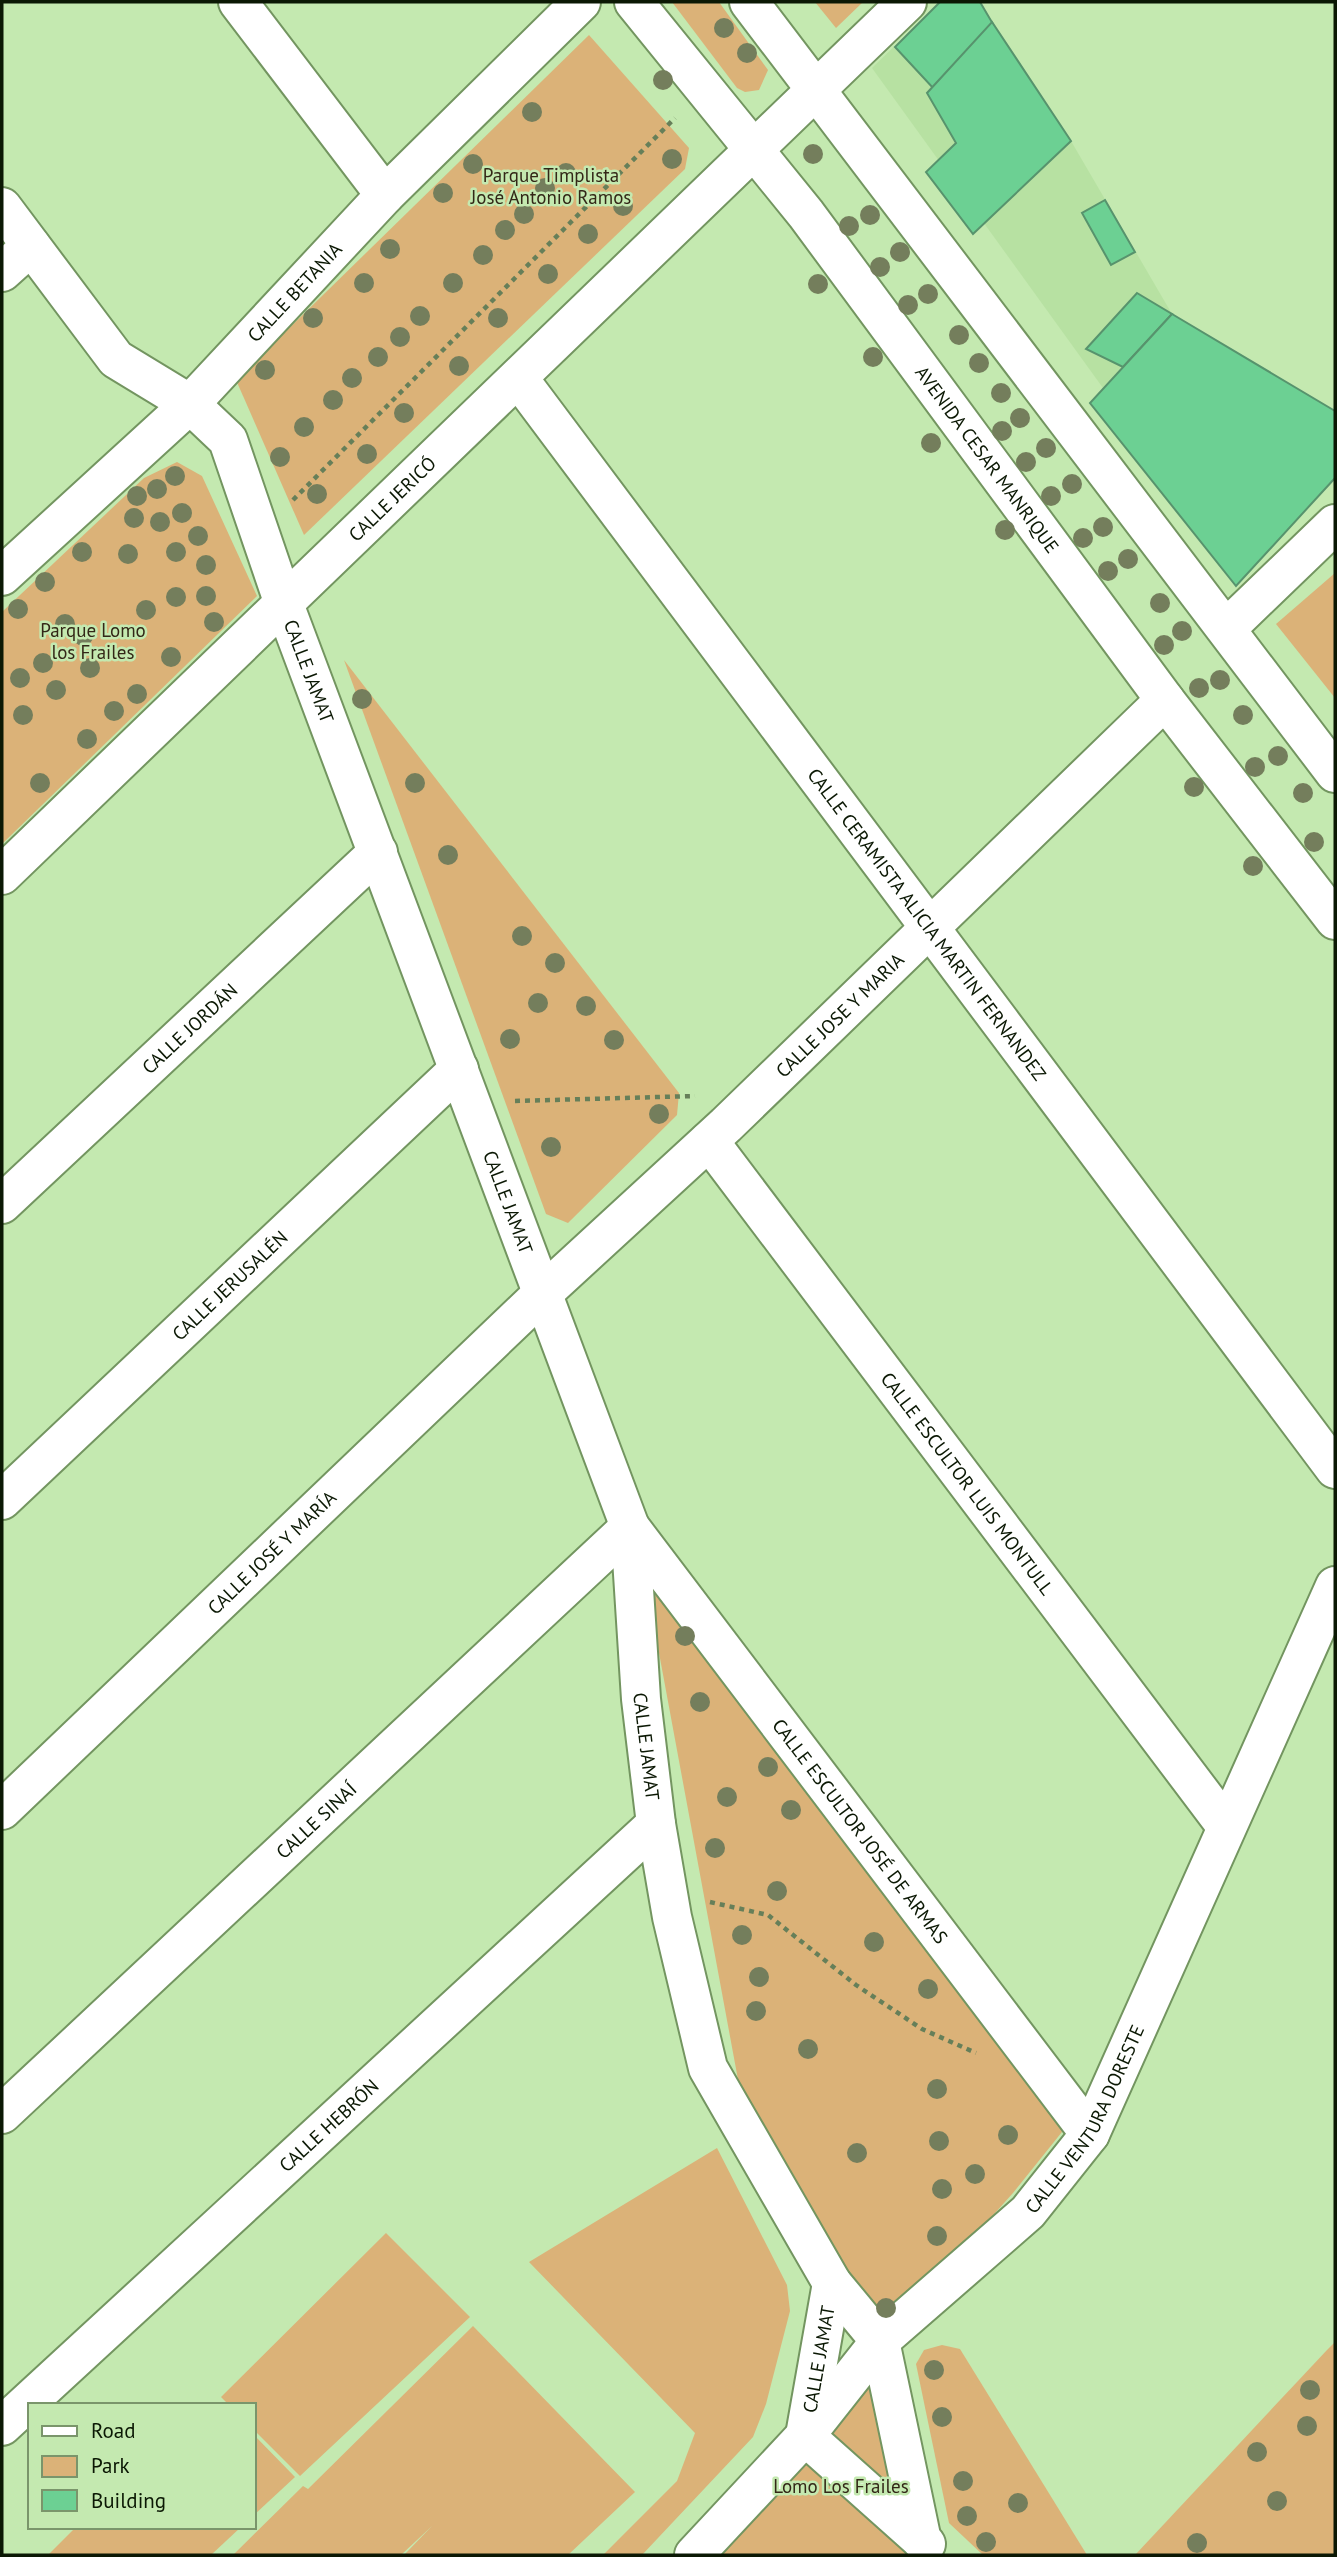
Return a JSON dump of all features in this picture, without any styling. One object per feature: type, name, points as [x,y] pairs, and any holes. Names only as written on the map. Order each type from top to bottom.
[{"type":"street","points":[[238,2],[385,195]]},
{"type":"street","name":"CALLE BETANIA","points":[[2,576],[190,404],[385,195],[581,2]]},
{"type":"street","name":"AVENIDA CESAR MANRIQUE","points":[[634,2],[753,148],[1165,700],[1335,920]]},
{"type":"street","points":[[749,2],[1335,773]]},
{"type":"street","name":"CALLE JERICÓ","points":[[2,875],[907,2]]},
{"type":"street","name":"CALLE JAMAT","points":[[2,207],[116,359],[190,404],[228,440],[284,604],[630,1527],[641,1699],[656,1824],[669,1901],[708,2068],[832,2283],[880,2341]]},
{"type":"street","points":[[2,272],[31,246]]},
{"type":"street","name":"CALLE CERAMISTA ALICIA MARTIN FERNANDEZ","points":[[519,379],[932,927],[1335,1469]]},
{"type":"street","points":[[1227,628],[1335,524]]},
{"type":"street","name":"CALLE JOSE Y MARIA","points":[[541,1295],[718,1133],[1165,700]]},
{"type":"street","name":"CALLE JORDÁN","points":[[2,1204],[378,852]]},
{"type":"street","name":"CALLE JERUSALÉN","points":[[2,1500],[465,1086]]},
{"type":"street","name":"CALLE ESCULTOR LUIS MONTULL","points":[[718,1133],[1226,1826]]},
{"type":"street","name":"CALLE JOSÉ Y MARÍA","points":[[2,1810],[541,1295]]},
{"type":"street","name":"CALLE ESCULTOR JOSÉ DE ARMAS","points":[[630,1527],[1090,2134]]},
{"type":"street","name":"CALLE SINAÍ","points":[[2,2114],[630,1527]]},
{"type":"street","name":"CALLE VENTURA DORESTE","points":[[694,2555],[805,2436],[880,2341],[1028,2212],[1090,2134],[1335,1586]]},
{"type":"street","name":"CALLE HEBRÓN","points":[[2,2426],[656,1824]]},
{"type":"street","name":"CALLE JAMAT","points":[[805,2436],[832,2283]]},
{"type":"street","points":[[880,2341],[930,2548]]},
{"type":"street","points":[[805,2436],[930,2548]]},
{"type":"path","points":[[260,533],[705,88]]},
{"type":"path","points":[[465,1086],[696,1096],[718,1133]]},
{"type":"path","points":[[669,1901],[715,1902],[768,1915],[856,1985],[922,2029],[1010,2069],[1035,2062]]},
{"type":"shaded area","points":[[940,2],[980,2],[1071,141],[1172,314],[1103,388],[872,68]]},
{"type":"green space","points":[[672,2],[719,2],[768,70],[759,90],[745,92],[737,88]]},
{"type":"green space","points":[[815,2],[863,2],[836,28]]},
{"type":"green space","name":"Parque Timplista José Antonio Ramos","points":[[589,35],[689,148],[685,169],[304,535],[236,380]]},
{"type":"green space","name":"Parque Lomo los Frailes","points":[[177,462],[202,476],[257,596],[2,844],[2,612],[144,478]]},
{"type":"green space","points":[[1335,573],[1335,698],[1276,624]]},
{"type":"green space","points":[[344,660],[679,1093],[677,1115],[568,1223],[546,1214]]},
{"type":"green space","points":[[642,1561],[1070,2122],[1013,2193],[880,2341],[739,2085]]},
{"type":"green space","points":[[717,2148],[787,2285],[790,2311],[766,2404],[753,2437],[642,2555],[603,2555],[677,2481],[695,2433],[529,2262]]},
{"type":"green space","points":[[386,2233],[470,2317],[300,2476],[256,2432],[256,2403],[227,2403],[221,2397]]},
{"type":"green space","points":[[473,2326],[635,2492],[568,2555],[404,2555],[432,2526],[401,2555],[233,2555],[303,2486],[308,2489]]},
{"type":"green space","name":"Lomo Los Frailes","points":[[880,2341],[937,2555],[685,2555]]},
{"type":"green space","points":[[1335,2342],[1335,2555],[1135,2555],[1327,2350]]},
{"type":"green space","points":[[942,2345],[960,2349],[1087,2555],[983,2555],[949,2523],[916,2364],[924,2350]]},
{"type":"green space","points":[[256,2437],[295,2477],[256,2513]]},
{"type":"green space","points":[[74,2529],[239,2529],[211,2555],[48,2555]]},
{"type":"building","points":[[940,2],[980,2],[993,24],[934,89],[895,47]]},
{"type":"building","points":[[992,22],[1071,141],[973,234],[926,172],[956,143],[927,93]]},
{"type":"building","points":[[1105,200],[1135,252],[1111,265],[1082,213]]},
{"type":"building","points":[[1137,293],[1172,314],[1123,367],[1086,349]]},
{"type":"building","points":[[1172,314],[1335,411],[1335,478],[1236,586],[1090,403]]}]
